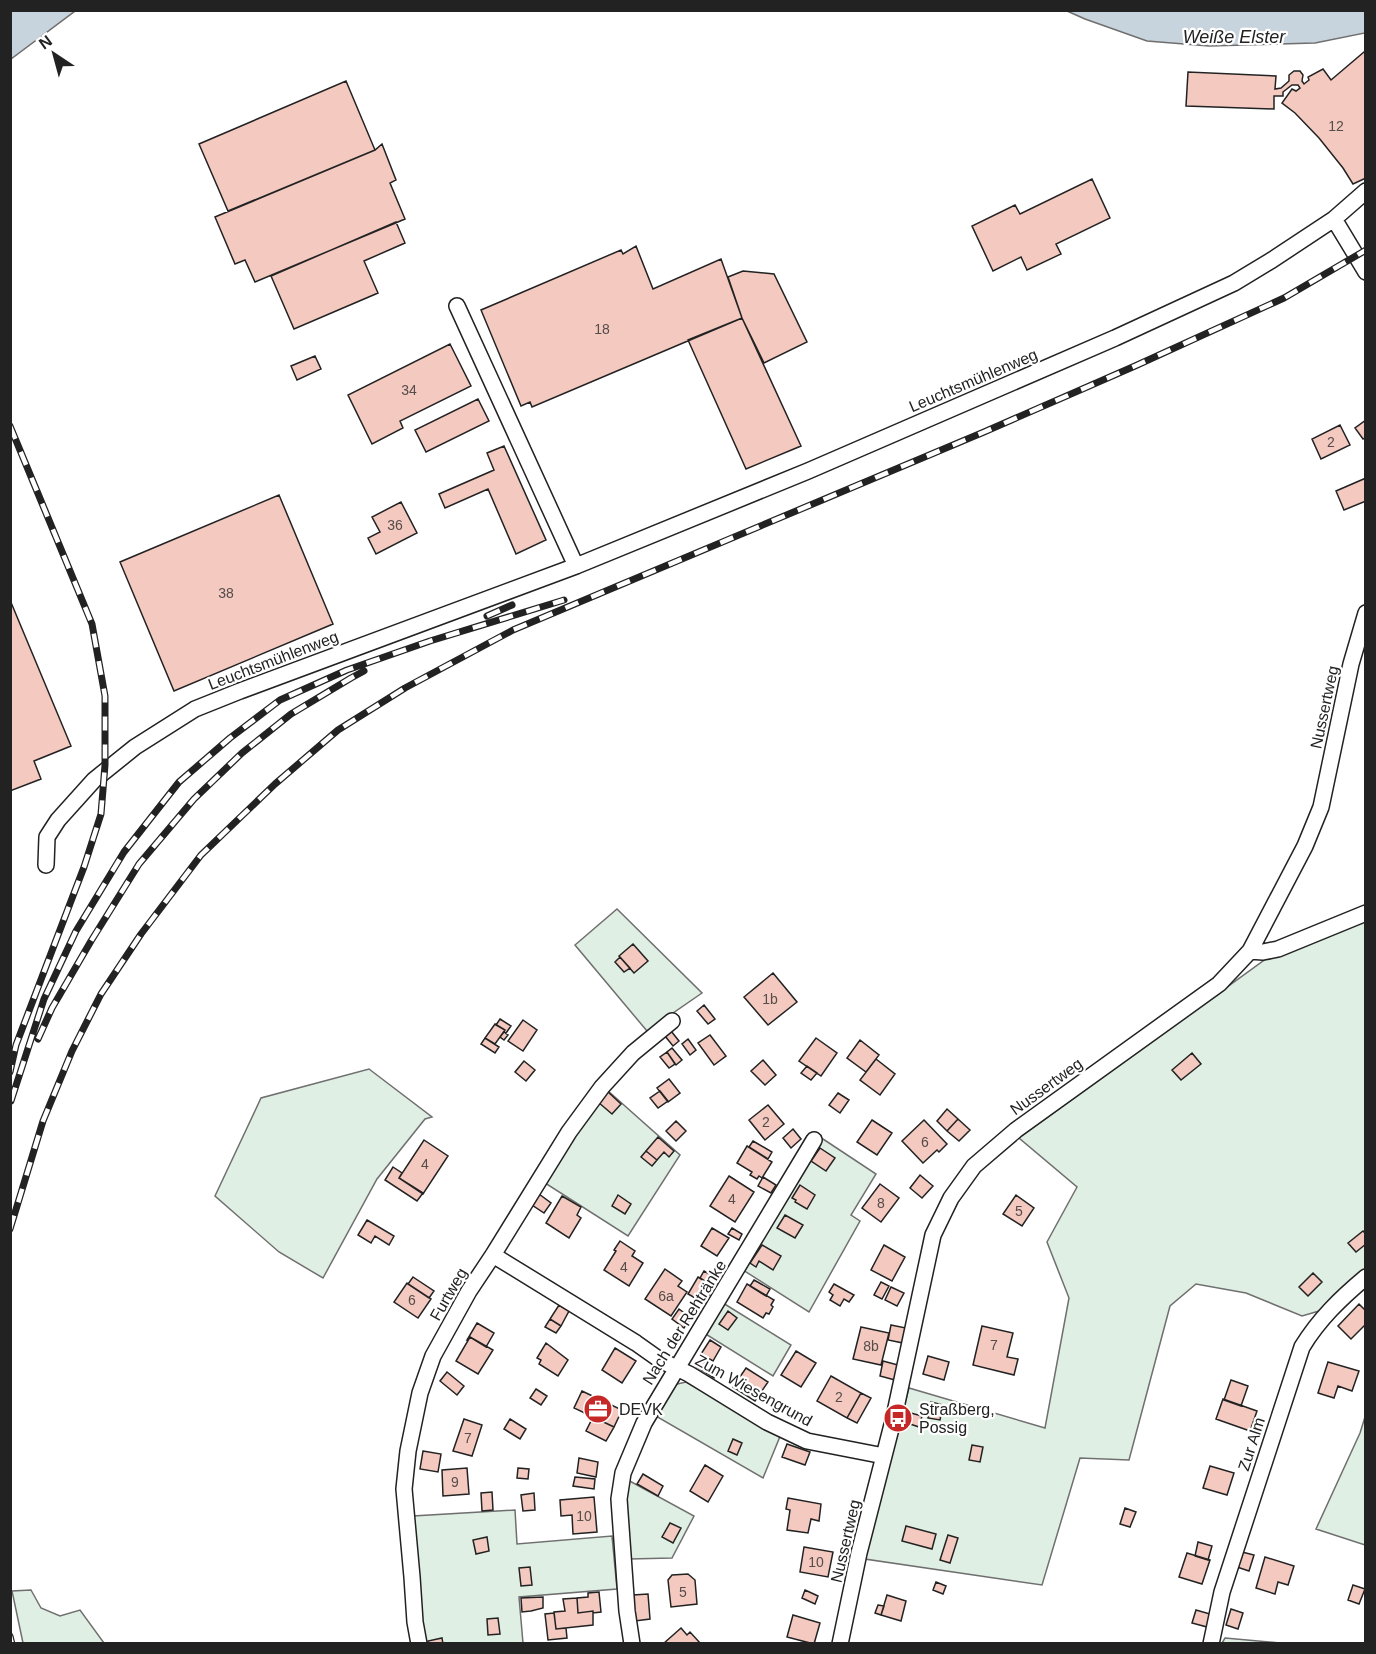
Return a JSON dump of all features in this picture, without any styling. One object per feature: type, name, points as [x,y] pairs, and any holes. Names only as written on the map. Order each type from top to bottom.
[{"type":"street","name":"Leuchtsmühlenweg","points":[[45,865],[47,837],[58,820],[94,780],[135,747],[195,709],[576,566],[808,471],[1114,338],[1234,283],[1334,219],[1365,191]]},
{"type":"street","points":[[1334,219],[1365,272]]},
{"type":"street","points":[[457,306],[576,566]]},
{"type":"street","name":"Nussertweg","points":[[840,1644],[859,1553],[899,1395],[933,1235],[951,1198],[974,1166],[1016,1130],[1219,984],[1250,951],[1305,846],[1321,807],[1351,664],[1365,613]]},
{"type":"street","points":[[1250,951],[1278,950],[1365,913]]},
{"type":"street","name":"Furtweg","points":[[419,1644],[415,1622],[404,1489],[408,1451],[420,1393],[433,1356],[469,1291],[494,1255],[569,1132],[603,1087],[633,1053],[672,1021]]},
{"type":"street","name":"Nach der Rehtränke","points":[[632,1644],[627,1611],[619,1499],[623,1473],[644,1423],[814,1140]]},
{"type":"street","name":"Zum Wiesengrund","points":[[494,1255],[660,1360],[767,1422],[807,1441],[884,1456]]},
{"type":"street","name":"Zur Alm","points":[[1211,1644],[1221,1592],[1302,1347],[1313,1329],[1330,1309],[1365,1277]]},
{"type":"green space","points":[[617,909],[702,993],[647,1031],[575,945]]},
{"type":"green space","points":[[1365,918],[1365,1269],[1319,1311],[1302,1316],[1246,1293],[1196,1284],[1170,1306],[1129,1460],[1080,1458],[1042,1585],[865,1559],[880,1491],[909,1388],[1045,1428],[1069,1298],[1047,1242],[1077,1187],[1019,1138],[1270,956]]},
{"type":"green space","points":[[369,1069],[432,1117],[425,1119],[377,1179],[323,1278],[279,1252],[215,1196],[261,1098]]},
{"type":"green space","points":[[607,1090],[680,1155],[628,1236],[545,1183],[580,1124]]},
{"type":"green space","points":[[823,1139],[876,1174],[851,1215],[860,1221],[809,1312],[743,1270]]},
{"type":"green space","points":[[723,1303],[791,1345],[773,1376],[704,1333]]},
{"type":"green space","points":[[686,1382],[781,1434],[763,1478],[654,1415],[673,1385]]},
{"type":"green space","points":[[1365,1417],[1365,1545],[1316,1529],[1360,1433]]},
{"type":"green space","points":[[626,1479],[694,1516],[672,1558],[629,1559],[625,1509]]},
{"type":"green space","points":[[515,1510],[517,1544],[612,1536],[617,1589],[519,1597],[523,1643],[424,1643],[413,1516]]},
{"type":"green space","points":[[31,1590],[41,1608],[60,1616],[80,1610],[104,1643],[23,1643],[12,1591]]},
{"type":"green space","points":[[1225,1638],[1280,1643],[1222,1643]]},
{"type":"water","points":[[11,10],[75,10],[75,11],[11,59]]},
{"type":"water","name":"Weiße Elster","points":[[1067,11],[1365,11],[1365,33],[1315,43],[1209,46],[1147,41]]},
{"type":"building","points":[[1364,52],[1366,54],[1366,178],[1353,184],[1319,138],[1282,103],[1292,89],[1296,91],[1300,88],[1298,85],[1292,85],[1283,92],[1283,96],[1274,96],[1274,109],[1186,106],[1188,72],[1276,76],[1275,89],[1281,88],[1289,81],[1289,75],[1294,71],[1300,71],[1304,84],[1309,80],[1308,77],[1323,69],[1331,80]]},
{"type":"building","points":[[346,81],[375,150],[228,211],[199,144]]},
{"type":"building","points":[[382,144],[396,180],[390,183],[405,219],[255,282],[245,260],[235,264],[215,217],[375,150]]},
{"type":"building","points":[[1092,179],[1110,218],[1056,244],[1061,254],[1027,270],[1021,257],[993,271],[972,226],[1015,205],[1020,214]]},
{"type":"building","points":[[396,222],[405,243],[364,261],[378,293],[294,329],[271,276]]},
{"type":"building","points":[[636,246],[653,289],[721,259],[742,318],[532,407],[530,402],[521,406],[481,310],[621,250],[623,254]]},
{"type":"building","points":[[743,271],[774,274],[807,342],[764,363],[742,318],[728,277]]},
{"type":"building","points":[[742,318],[801,446],[746,469],[688,340]]},
{"type":"building","points":[[450,344],[471,386],[400,421],[403,428],[372,444],[348,395]]},
{"type":"building","points":[[315,356],[321,369],[297,380],[291,366]]},
{"type":"building","points":[[478,399],[489,421],[426,452],[415,430]]},
{"type":"building","points":[[1366,420],[1366,437],[1363,439],[1355,428]]},
{"type":"building","points":[[1340,425],[1350,445],[1321,459],[1312,439]]},
{"type":"building","points":[[504,446],[546,540],[516,554],[488,489],[445,508],[439,494],[494,470],[487,453]]},
{"type":"building","points":[[1366,478],[1366,501],[1344,510],[1336,491]]},
{"type":"building","points":[[279,495],[333,624],[174,691],[120,562]]},
{"type":"building","points":[[401,502],[417,533],[376,554],[368,538],[380,532],[372,517]]},
{"type":"building","points":[[10,600],[71,746],[34,761],[41,779],[10,791]]},
{"type":"building","points":[[633,944],[648,961],[634,973],[619,956]]},
{"type":"building","points":[[620,957],[630,968],[624,972],[615,962]]},
{"type":"building","points":[[773,973],[797,1002],[768,1025],[744,997]]},
{"type":"building","points":[[704,1005],[715,1019],[708,1024],[697,1011]]},
{"type":"building","points":[[500,1019],[511,1026],[506,1033],[496,1025]]},
{"type":"building","points":[[523,1020],[537,1030],[523,1051],[508,1041]]},
{"type":"building","points":[[495,1024],[505,1030],[495,1044],[485,1038]]},
{"type":"building","points":[[671,1031],[679,1041],[673,1046],[665,1036]]},
{"type":"building","points":[[504,1032],[508,1035],[504,1040],[500,1037]]},
{"type":"building","points":[[710,1035],[726,1056],[714,1065],[698,1043]]},
{"type":"building","points":[[485,1038],[499,1047],[495,1053],[481,1044]]},
{"type":"building","points":[[816,1038],[837,1053],[821,1076],[799,1061]]},
{"type":"building","points":[[688,1039],[696,1050],[690,1055],[682,1044]]},
{"type":"building","points":[[860,1040],[879,1055],[866,1072],[847,1058]]},
{"type":"building","points":[[672,1048],[682,1060],[676,1065],[667,1052]]},
{"type":"building","points":[[667,1052],[675,1064],[669,1068],[660,1057]]},
{"type":"building","points":[[1192,1053],[1201,1064],[1181,1080],[1172,1070]]},
{"type":"building","points":[[876,1059],[895,1074],[880,1095],[860,1080]]},
{"type":"building","points":[[763,1060],[776,1075],[765,1085],[751,1071]]},
{"type":"building","points":[[524,1061],[535,1070],[526,1081],[515,1072]]},
{"type":"building","points":[[807,1066],[817,1073],[811,1080],[801,1073]]},
{"type":"building","points":[[669,1079],[680,1093],[668,1102],[657,1088]]},
{"type":"building","points":[[607,1091],[621,1104],[612,1114],[598,1102]]},
{"type":"building","points":[[660,1091],[668,1101],[658,1108],[650,1098]]},
{"type":"building","points":[[838,1093],[849,1100],[840,1113],[829,1105]]},
{"type":"building","points":[[768,1105],[784,1124],[765,1140],[749,1120]]},
{"type":"building","points":[[947,1109],[958,1119],[947,1131],[937,1121]]},
{"type":"building","points":[[958,1119],[970,1130],[959,1141],[947,1131]]},
{"type":"building","points":[[872,1120],[892,1133],[877,1155],[857,1142]]},
{"type":"building","points":[[924,1120],[947,1144],[923,1163],[902,1141]]},
{"type":"building","points":[[676,1121],[686,1131],[676,1141],[666,1131]]},
{"type":"building","points":[[793,1129],[801,1139],[791,1148],[783,1138]]},
{"type":"building","points":[[658,1137],[674,1151],[669,1157],[664,1152],[657,1160],[646,1151]]},
{"type":"building","points":[[424,1140],[448,1156],[423,1194],[399,1178]]},
{"type":"building","points":[[753,1141],[772,1152],[768,1159],[749,1147]]},
{"type":"building","points":[[747,1146],[772,1162],[762,1178],[759,1176],[757,1179],[750,1175],[752,1172],[737,1163]]},
{"type":"building","points":[[820,1148],[835,1158],[826,1171],[811,1161]]},
{"type":"building","points":[[646,1151],[657,1160],[652,1166],[641,1157]]},
{"type":"building","points":[[393,1167],[402,1173],[399,1178],[423,1193],[417,1201],[385,1180]]},
{"type":"building","points":[[920,1175],[933,1186],[922,1198],[910,1188]]},
{"type":"building","points":[[729,1176],[754,1192],[735,1222],[710,1206]]},
{"type":"building","points":[[763,1177],[776,1185],[771,1193],[758,1186]]},
{"type":"building","points":[[880,1184],[899,1198],[881,1222],[862,1208]]},
{"type":"building","points":[[800,1185],[815,1195],[807,1209],[792,1198]]},
{"type":"building","points":[[539,1194],[551,1203],[544,1213],[532,1205]]},
{"type":"building","points":[[618,1195],[631,1204],[625,1214],[612,1206]]},
{"type":"building","points":[[1016,1195],[1034,1208],[1022,1226],[1003,1214]]},
{"type":"building","points":[[562,1196],[581,1207],[577,1215],[581,1218],[569,1238],[546,1223]]},
{"type":"building","points":[[785,1215],[803,1225],[795,1238],[777,1228]]},
{"type":"building","points":[[367,1220],[394,1236],[389,1245],[375,1236],[371,1243],[358,1235]]},
{"type":"building","points":[[712,1228],[729,1238],[717,1256],[701,1246]]},
{"type":"building","points":[[732,1228],[742,1234],[739,1240],[728,1234]]},
{"type":"building","points":[[1363,1231],[1366,1234],[1366,1244],[1356,1252],[1348,1243]]},
{"type":"building","points":[[620,1241],[635,1251],[632,1256],[643,1263],[629,1286],[604,1270]]},
{"type":"building","points":[[762,1245],[781,1256],[773,1270],[759,1261],[756,1267],[750,1263]]},
{"type":"building","points":[[884,1245],[905,1257],[892,1281],[871,1270]]},
{"type":"building","points":[[665,1269],[682,1281],[678,1286],[687,1292],[671,1316],[645,1299]]},
{"type":"building","points":[[704,1271],[718,1279],[714,1287],[700,1278]]},
{"type":"building","points":[[1313,1273],[1322,1282],[1308,1296],[1299,1287]]},
{"type":"building","points":[[413,1277],[434,1291],[429,1298],[408,1284]]},
{"type":"building","points":[[698,1277],[714,1287],[704,1303],[688,1294]]},
{"type":"building","points":[[754,1280],[770,1289],[766,1296],[750,1286]]},
{"type":"building","points":[[881,1282],[889,1286],[882,1299],[874,1295]]},
{"type":"building","points":[[407,1283],[431,1299],[418,1318],[394,1302]]},
{"type":"building","points":[[747,1284],[774,1300],[769,1314],[766,1313],[763,1318],[737,1302]]},
{"type":"building","points":[[834,1284],[854,1295],[849,1302],[844,1299],[840,1306],[830,1300],[833,1295],[829,1292]]},
{"type":"building","points":[[891,1287],[904,1293],[897,1306],[885,1300]]},
{"type":"building","points":[[1359,1304],[1366,1311],[1366,1324],[1351,1339],[1338,1326]]},
{"type":"building","points":[[559,1305],[569,1311],[561,1326],[550,1319]]},
{"type":"building","points":[[679,1309],[691,1318],[684,1328],[672,1319]]},
{"type":"building","points":[[728,1311],[737,1318],[728,1330],[719,1324]]},
{"type":"building","points":[[550,1319],[561,1326],[556,1333],[545,1327]]},
{"type":"building","points":[[477,1323],[494,1333],[486,1347],[470,1337],[467,1340]]},
{"type":"building","points":[[891,1325],[906,1328],[903,1343],[888,1340]]},
{"type":"building","points":[[982,1326],[1013,1333],[1007,1357],[1018,1359],[1014,1375],[973,1365]]},
{"type":"building","points":[[861,1327],[889,1333],[881,1365],[853,1359]]},
{"type":"building","points":[[470,1337],[493,1350],[478,1374],[456,1361]]},
{"type":"building","points":[[710,1340],[721,1347],[713,1361],[701,1354]]},
{"type":"building","points":[[546,1343],[568,1360],[558,1376],[539,1364],[541,1360],[537,1358]]},
{"type":"building","points":[[615,1348],[636,1361],[622,1383],[602,1370]]},
{"type":"building","points":[[796,1351],[816,1363],[801,1387],[781,1375]]},
{"type":"building","points":[[928,1356],[949,1362],[944,1380],[923,1374]]},
{"type":"building","points":[[701,1360],[718,1371],[714,1378],[697,1367]]},
{"type":"building","points":[[883,1361],[898,1365],[895,1380],[880,1376]]},
{"type":"building","points":[[1328,1362],[1359,1371],[1352,1391],[1338,1386],[1334,1398],[1318,1393]]},
{"type":"building","points":[[746,1368],[768,1382],[755,1401],[733,1387]]},
{"type":"building","points":[[447,1372],[464,1386],[457,1395],[440,1381]]},
{"type":"building","points":[[831,1376],[861,1393],[847,1418],[817,1401]]},
{"type":"building","points":[[1231,1380],[1248,1386],[1241,1406],[1224,1400]]},
{"type":"building","points":[[536,1389],[547,1396],[541,1405],[530,1398]]},
{"type":"building","points":[[582,1391],[622,1410],[614,1427],[574,1408]]},
{"type":"building","points":[[861,1393],[871,1398],[857,1423],[847,1418]]},
{"type":"building","points":[[1223,1399],[1257,1411],[1250,1431],[1216,1419]]},
{"type":"building","points":[[931,1402],[943,1405],[940,1420],[928,1418]]},
{"type":"building","points":[[907,1412],[922,1416],[919,1427],[904,1422]]},
{"type":"building","points":[[593,1417],[614,1427],[606,1441],[586,1431]]},
{"type":"building","points":[[464,1419],[482,1425],[472,1456],[453,1451]]},
{"type":"building","points":[[510,1419],[526,1429],[520,1439],[504,1429]]},
{"type":"building","points":[[733,1439],[742,1443],[737,1455],[728,1451]]},
{"type":"building","points":[[787,1444],[810,1452],[805,1465],[782,1457]]},
{"type":"building","points":[[972,1445],[983,1447],[980,1462],[969,1460]]},
{"type":"building","points":[[423,1451],[441,1454],[438,1472],[420,1469]]},
{"type":"building","points":[[579,1458],[598,1462],[596,1477],[577,1473]]},
{"type":"building","points":[[705,1465],[723,1476],[708,1502],[690,1491]]},
{"type":"building","points":[[1210,1466],[1234,1473],[1227,1495],[1203,1488]]},
{"type":"building","points":[[467,1468],[469,1494],[443,1496],[442,1470]]},
{"type":"building","points":[[518,1468],[529,1469],[528,1479],[517,1478]]},
{"type":"building","points":[[643,1474],[663,1486],[658,1496],[637,1484]]},
{"type":"building","points":[[575,1477],[595,1479],[594,1489],[573,1486]]},
{"type":"building","points":[[492,1492],[493,1510],[482,1511],[481,1493]]},
{"type":"building","points":[[534,1493],[535,1510],[523,1511],[521,1495]]},
{"type":"building","points":[[594,1497],[597,1532],[573,1534],[572,1515],[561,1516],[560,1500]]},
{"type":"building","points":[[788,1498],[821,1504],[819,1521],[811,1519],[808,1533],[787,1530],[790,1510],[786,1509]]},
{"type":"building","points":[[1125,1508],[1136,1512],[1130,1527],[1120,1524]]},
{"type":"building","points":[[670,1523],[681,1528],[673,1543],[662,1537]]},
{"type":"building","points":[[906,1526],[936,1534],[932,1549],[902,1541]]},
{"type":"building","points":[[948,1535],[958,1538],[950,1563],[940,1560]]},
{"type":"building","points":[[487,1537],[489,1551],[476,1554],[473,1540]]},
{"type":"building","points":[[1198,1542],[1212,1546],[1208,1560],[1195,1556]]},
{"type":"building","points":[[804,1547],[833,1552],[828,1577],[800,1572]]},
{"type":"building","points":[[1242,1552],[1254,1555],[1249,1571],[1237,1567]]},
{"type":"building","points":[[1187,1553],[1210,1560],[1202,1584],[1179,1577]]},
{"type":"building","points":[[1265,1557],[1294,1566],[1288,1585],[1278,1582],[1275,1594],[1256,1588]]},
{"type":"building","points":[[530,1567],[532,1585],[521,1586],[519,1568]]},
{"type":"building","points":[[688,1574],[695,1580],[697,1604],[671,1607],[668,1580],[672,1575]]},
{"type":"building","points":[[936,1582],[946,1586],[943,1594],[933,1590]]},
{"type":"building","points":[[1353,1585],[1365,1589],[1359,1604],[1348,1600]]},
{"type":"building","points":[[805,1590],[818,1596],[815,1604],[802,1598]]},
{"type":"building","points":[[599,1592],[601,1612],[578,1613],[577,1598],[588,1597],[588,1593]]},
{"type":"building","points":[[648,1594],[650,1619],[635,1621],[633,1595]]},
{"type":"building","points":[[887,1595],[906,1601],[901,1621],[881,1615]]},
{"type":"building","points":[[543,1597],[543,1608],[522,1612],[521,1598]]},
{"type":"building","points":[[577,1598],[578,1613],[593,1611],[593,1625],[556,1629],[554,1612],[565,1611],[563,1599]]},
{"type":"building","points":[[878,1605],[884,1606],[881,1615],[875,1613]]},
{"type":"building","points":[[1231,1609],[1243,1613],[1238,1629],[1226,1625]]},
{"type":"building","points":[[1196,1610],[1210,1614],[1207,1627],[1192,1623]]},
{"type":"building","points":[[554,1613],[556,1629],[566,1628],[567,1638],[548,1640],[545,1614]]},
{"type":"building","points":[[793,1615],[820,1623],[814,1644],[787,1637]]},
{"type":"building","points":[[498,1618],[500,1634],[488,1635],[487,1619]]},
{"type":"building","points":[[681,1628],[687,1635],[690,1632],[701,1644],[663,1644]]},
{"type":"building","points":[[442,1638],[443,1644],[428,1644],[428,1641]]},
{"type":"railway","points":[[10,1229],[43,1121],[72,1051],[101,994],[141,934],[201,855],[275,784],[338,730],[405,688],[513,630],[1135,366],[1284,298],[1366,250]]},
{"type":"railway","points":[[10,426],[92,624],[105,696],[105,765],[101,814],[84,867],[16,1045],[10,1072]]},
{"type":"railway","points":[[11,1101],[44,999],[76,931],[124,852],[179,782],[230,738],[280,700],[347,670],[430,641],[564,600]]},
{"type":"railway","points":[[487,616],[512,605]]},
{"type":"railway","points":[[38,1039],[52,1008],[139,864],[194,799],[242,753],[291,714],[364,671]]},
{"type":"railway","points":[[10,1636],[12,1644]]},
{"type":"place","name":"DEVK","points":[[598,1409]]},
{"type":"place","name":"Straßberg, Possig","points":[[898,1418]]}]
